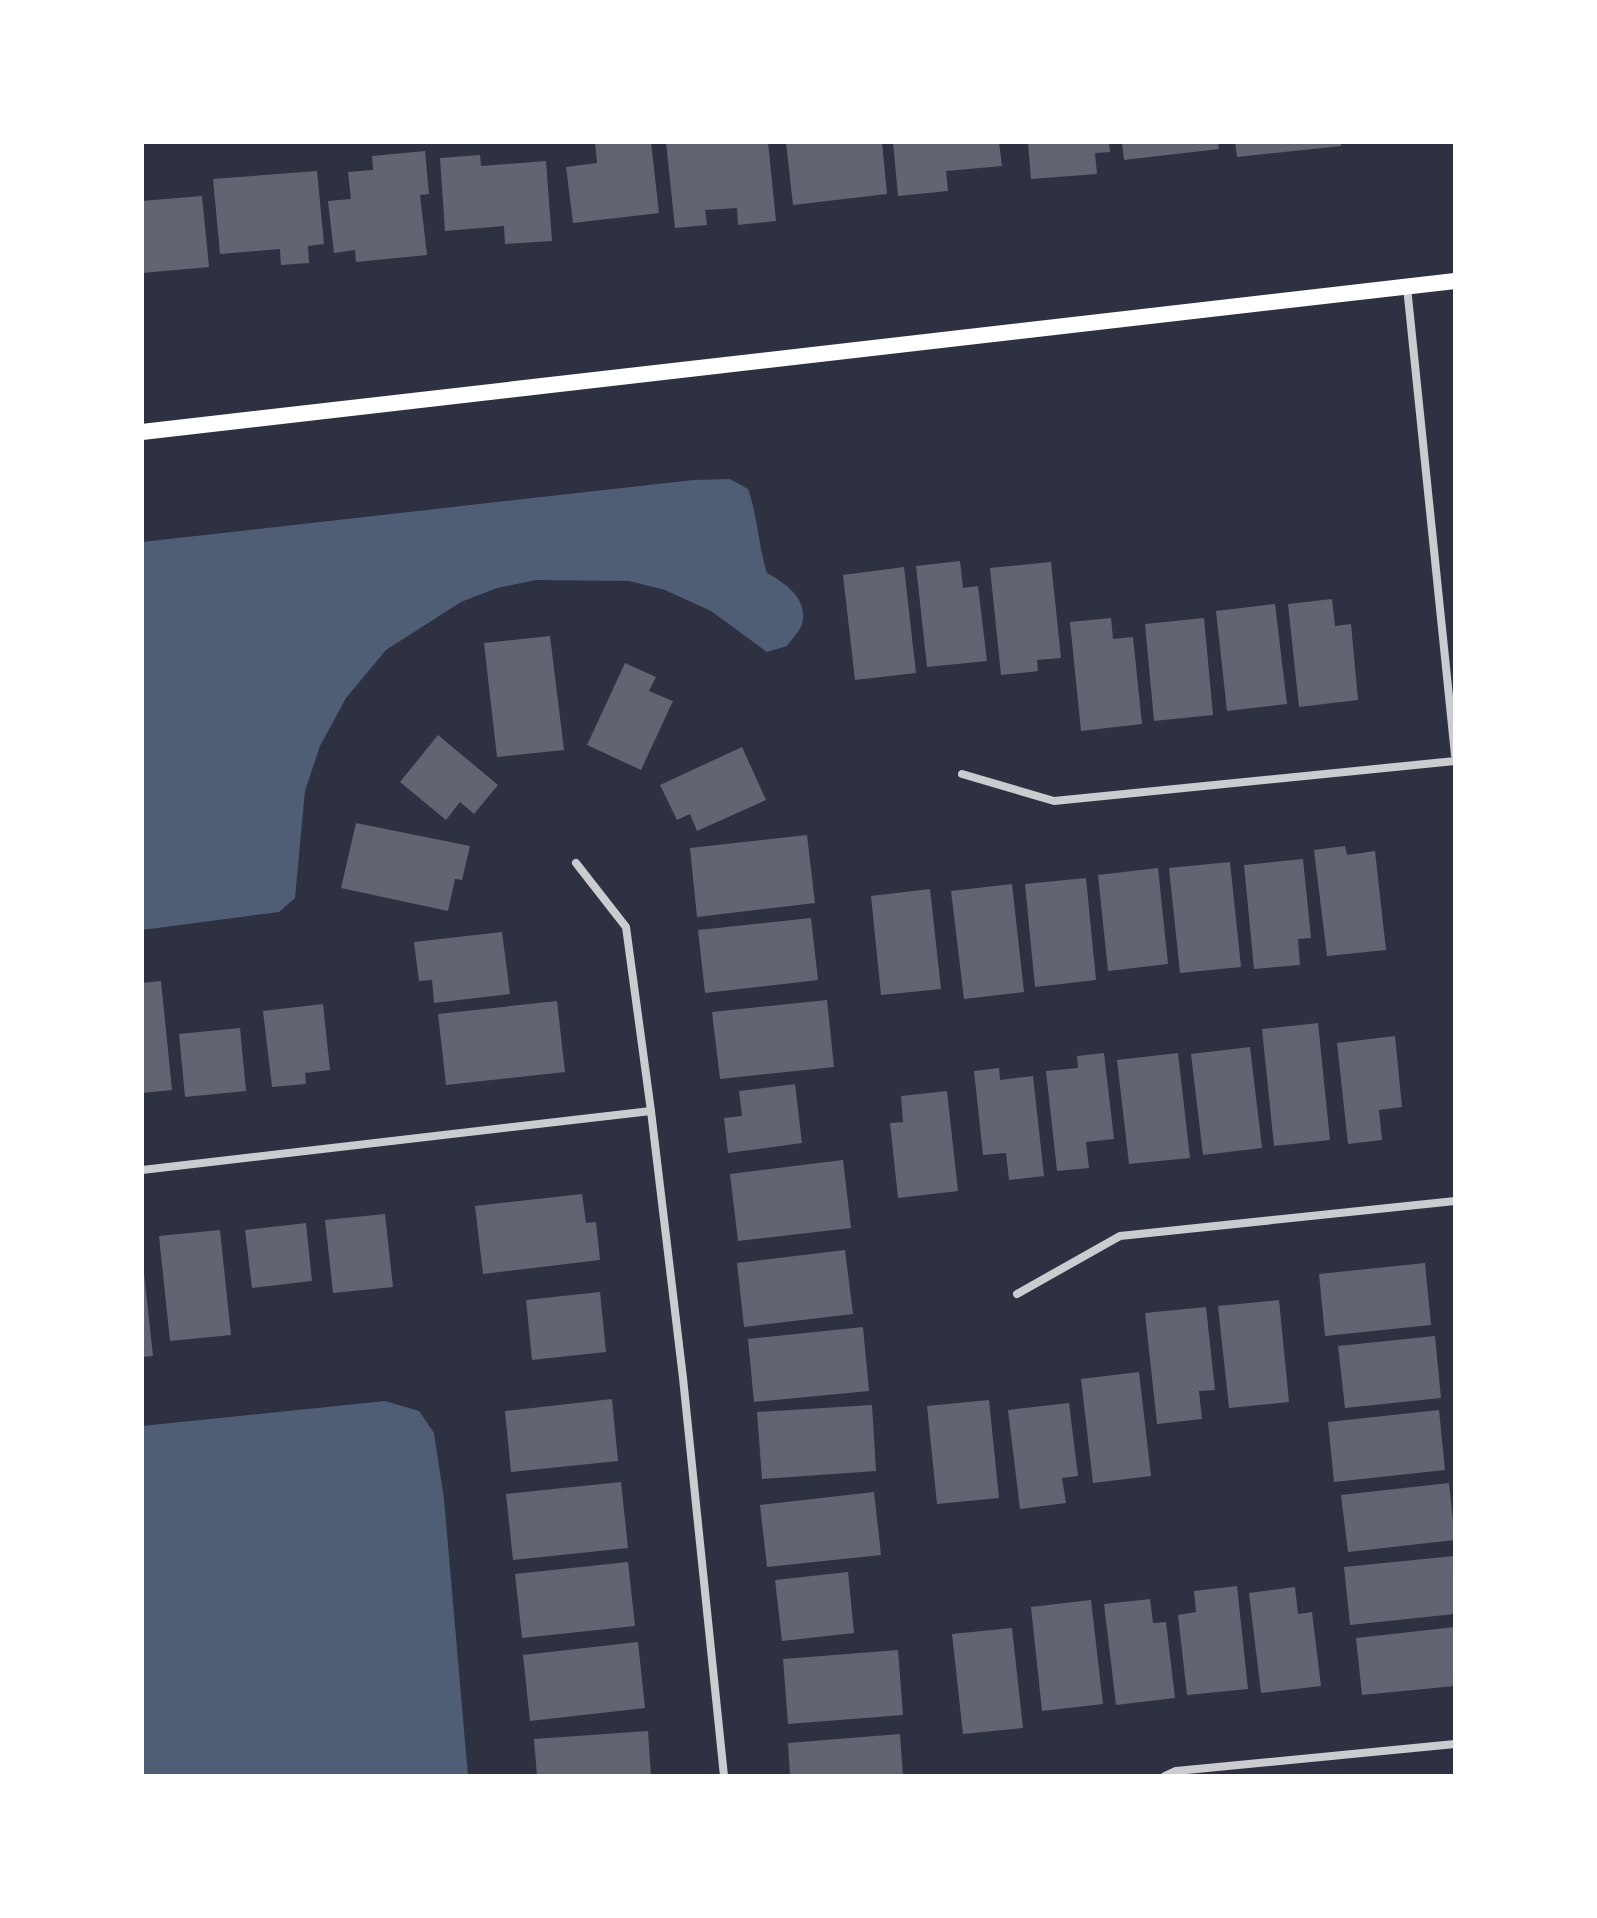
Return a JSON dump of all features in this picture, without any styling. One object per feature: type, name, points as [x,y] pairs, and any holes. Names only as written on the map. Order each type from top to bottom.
[{"type":"main road","points":[[142,432],[1455,281]]},
{"type":"street","points":[[1407,287],[1455,755]]},
{"type":"street","points":[[962,774],[1054,801],[1455,761]]},
{"type":"street","points":[[576,863],[626,927],[683,1378],[724,1776]]},
{"type":"street","points":[[142,1170],[651,1111]]},
{"type":"street","points":[[1017,1294],[1120,1236],[1455,1201]]},
{"type":"street","points":[[1165,1776],[1176,1771],[1455,1744]]},
{"type":"water","points":[[730,479],[748,489],[767,573],[788,587],[802,607],[802,624],[787,646],[767,652],[711,611],[665,590],[629,581],[536,580],[497,588],[461,602],[386,650],[346,698],[320,746],[305,791],[295,898],[279,912],[142,930],[142,542],[693,480]]},
{"type":"water","points":[[385,1401],[419,1411],[434,1433],[444,1499],[468,1776],[142,1776],[142,1426]]},
{"type":"building","points":[[595,142],[651,142],[659,213],[573,223],[566,167],[597,163]]},
{"type":"building","points":[[666,142],[768,142],[776,221],[738,225],[737,208],[705,210],[707,225],[675,228]]},
{"type":"building","points":[[786,142],[882,142],[887,194],[793,205]]},
{"type":"building","points":[[893,142],[999,142],[1002,166],[946,171],[948,191],[898,196]]},
{"type":"building","points":[[1028,142],[1109,142],[1110,152],[1095,153],[1097,174],[1031,179]]},
{"type":"building","points":[[1122,142],[1218,142],[1219,149],[1124,160]]},
{"type":"building","points":[[1235,142],[1341,142],[1341,146],[1237,157]]},
{"type":"building","points":[[425,151],[429,194],[420,195],[427,255],[356,262],[355,250],[334,253],[328,201],[351,199],[348,172],[373,170],[372,156]]},
{"type":"building","points":[[480,155],[481,166],[546,161],[552,241],[505,244],[504,226],[445,231],[440,158]]},
{"type":"building","points":[[317,171],[324,244],[308,246],[309,263],[281,265],[280,249],[220,254],[213,179]]},
{"type":"building","points":[[202,196],[209,267],[142,273],[142,201]]},
{"type":"building","points":[[960,561],[963,588],[978,586],[987,661],[927,667],[916,566]]},
{"type":"building","points":[[1051,562],[1061,658],[1037,660],[1038,671],[1001,675],[990,568]]},
{"type":"building","points":[[904,567],[916,673],[855,680],[843,575]]},
{"type":"building","points":[[1332,599],[1335,626],[1351,624],[1358,700],[1299,707],[1288,604]]},
{"type":"building","points":[[1275,604],[1287,704],[1227,711],[1216,611]]},
{"type":"building","points":[[1111,618],[1113,639],[1133,637],[1142,724],[1081,731],[1070,622]]},
{"type":"building","points":[[1204,618],[1213,715],[1154,721],[1145,624]]},
{"type":"building","points":[[550,636],[564,750],[497,757],[484,643]]},
{"type":"building","points":[[625,663],[656,677],[649,691],[673,701],[641,770],[587,745]]},
{"type":"building","points":[[438,735],[498,785],[474,814],[460,802],[446,820],[400,782]]},
{"type":"building","points":[[742,747],[766,800],[697,831],[690,814],[677,820],[660,785]]},
{"type":"building","points":[[356,823],[470,846],[462,880],[455,879],[448,911],[341,888]]},
{"type":"building","points":[[807,835],[815,903],[697,917],[690,848]]},
{"type":"building","points":[[1345,846],[1347,855],[1375,851],[1386,950],[1327,956],[1314,850]]},
{"type":"building","points":[[1303,859],[1311,938],[1298,939],[1300,965],[1254,969],[1244,865]]},
{"type":"building","points":[[1230,862],[1241,967],[1180,973],[1169,868]]},
{"type":"building","points":[[1158,868],[1168,964],[1108,971],[1098,875]]},
{"type":"building","points":[[1086,878],[1096,980],[1035,987],[1025,884]]},
{"type":"building","points":[[1012,884],[1024,992],[964,999],[951,891]]},
{"type":"building","points":[[930,889],[941,989],[881,995],[871,896]]},
{"type":"building","points":[[811,918],[818,980],[705,993],[698,930]]},
{"type":"building","points":[[502,932],[510,994],[434,1003],[432,980],[419,981],[414,942]]},
{"type":"building","points":[[161,981],[172,1090],[142,1093],[142,983]]},
{"type":"building","points":[[827,1000],[834,1067],[720,1079],[712,1012]]},
{"type":"building","points":[[557,1001],[565,1072],[446,1085],[438,1014]]},
{"type":"building","points":[[323,1004],[330,1070],[305,1073],[306,1084],[272,1087],[263,1011]]},
{"type":"building","points":[[1318,1023],[1330,1140],[1274,1146],[1262,1029]]},
{"type":"building","points":[[240,1028],[246,1091],[185,1097],[179,1034]]},
{"type":"building","points":[[1395,1036],[1402,1107],[1379,1110],[1382,1140],[1348,1144],[1337,1043]]},
{"type":"building","points":[[1250,1047],[1262,1148],[1203,1155],[1191,1054]]},
{"type":"building","points":[[1104,1053],[1114,1139],[1086,1142],[1089,1168],[1057,1171],[1046,1071],[1078,1068],[1077,1056]]},
{"type":"building","points":[[1178,1053],[1190,1158],[1129,1164],[1117,1060]]},
{"type":"building","points":[[999,1068],[1000,1080],[1033,1076],[1044,1176],[1009,1180],[1006,1153],[983,1155],[974,1071]]},
{"type":"building","points":[[795,1084],[802,1143],[728,1153],[724,1118],[742,1116],[739,1091]]},
{"type":"building","points":[[947,1091],[958,1191],[898,1198],[890,1123],[903,1122],[901,1096]]},
{"type":"building","points":[[843,1160],[851,1228],[738,1241],[730,1174]]},
{"type":"building","points":[[582,1194],[586,1223],[596,1222],[600,1260],[483,1274],[475,1206]]},
{"type":"building","points":[[385,1214],[393,1287],[333,1293],[325,1220]]},
{"type":"building","points":[[306,1223],[312,1281],[252,1288],[245,1230]]},
{"type":"building","points":[[220,1230],[231,1335],[170,1341],[159,1236]]},
{"type":"building","points":[[845,1250],[853,1314],[744,1327],[737,1263]]},
{"type":"building","points":[[1425,1263],[1431,1325],[1325,1336],[1319,1274]]},
{"type":"building","points":[[142,1273],[153,1356],[142,1357]]},
{"type":"building","points":[[600,1292],[606,1352],[532,1360],[526,1300]]},
{"type":"building","points":[[1279,1300],[1289,1402],[1229,1408],[1218,1306]]},
{"type":"building","points":[[1206,1307],[1215,1390],[1199,1391],[1202,1419],[1157,1424],[1145,1313]]},
{"type":"building","points":[[863,1327],[869,1391],[754,1402],[748,1339]]},
{"type":"building","points":[[1435,1336],[1441,1398],[1345,1408],[1338,1346]]},
{"type":"building","points":[[1139,1372],[1151,1476],[1093,1483],[1081,1379]]},
{"type":"building","points":[[612,1399],[618,1461],[511,1472],[505,1411]]},
{"type":"building","points":[[989,1400],[999,1498],[937,1504],[927,1406]]},
{"type":"building","points":[[1069,1403],[1078,1476],[1062,1478],[1066,1503],[1020,1509],[1008,1410]]},
{"type":"building","points":[[872,1405],[876,1471],[762,1479],[757,1412]]},
{"type":"building","points":[[1439,1410],[1445,1470],[1334,1482],[1328,1422]]},
{"type":"building","points":[[621,1482],[628,1548],[513,1560],[506,1494]]},
{"type":"building","points":[[1449,1483],[1455,1540],[1348,1552],[1341,1495]]},
{"type":"building","points":[[874,1492],[881,1555],[767,1567],[760,1505]]},
{"type":"building","points":[[1454,1556],[1455,1614],[1350,1625],[1344,1567]]},
{"type":"building","points":[[628,1562],[635,1626],[522,1638],[515,1574]]},
{"type":"building","points":[[848,1572],[854,1633],[782,1641],[775,1580]]},
{"type":"building","points":[[1237,1586],[1248,1689],[1187,1695],[1178,1615],[1196,1612],[1194,1591]]},
{"type":"building","points":[[1295,1587],[1298,1614],[1312,1612],[1321,1686],[1261,1693],[1249,1593]]},
{"type":"building","points":[[1150,1599],[1153,1623],[1166,1622],[1175,1698],[1116,1705],[1104,1604]]},
{"type":"building","points":[[1091,1600],[1103,1704],[1042,1711],[1031,1607]]},
{"type":"building","points":[[1455,1627],[1455,1686],[1362,1695],[1356,1638]]},
{"type":"building","points":[[1012,1628],[1023,1728],[963,1734],[952,1634]]},
{"type":"building","points":[[638,1642],[645,1708],[530,1721],[523,1655]]},
{"type":"building","points":[[898,1650],[903,1715],[788,1724],[783,1659]]},
{"type":"building","points":[[648,1731],[651,1776],[537,1776],[534,1739]]},
{"type":"building","points":[[900,1734],[903,1776],[790,1776],[788,1743]]}]
